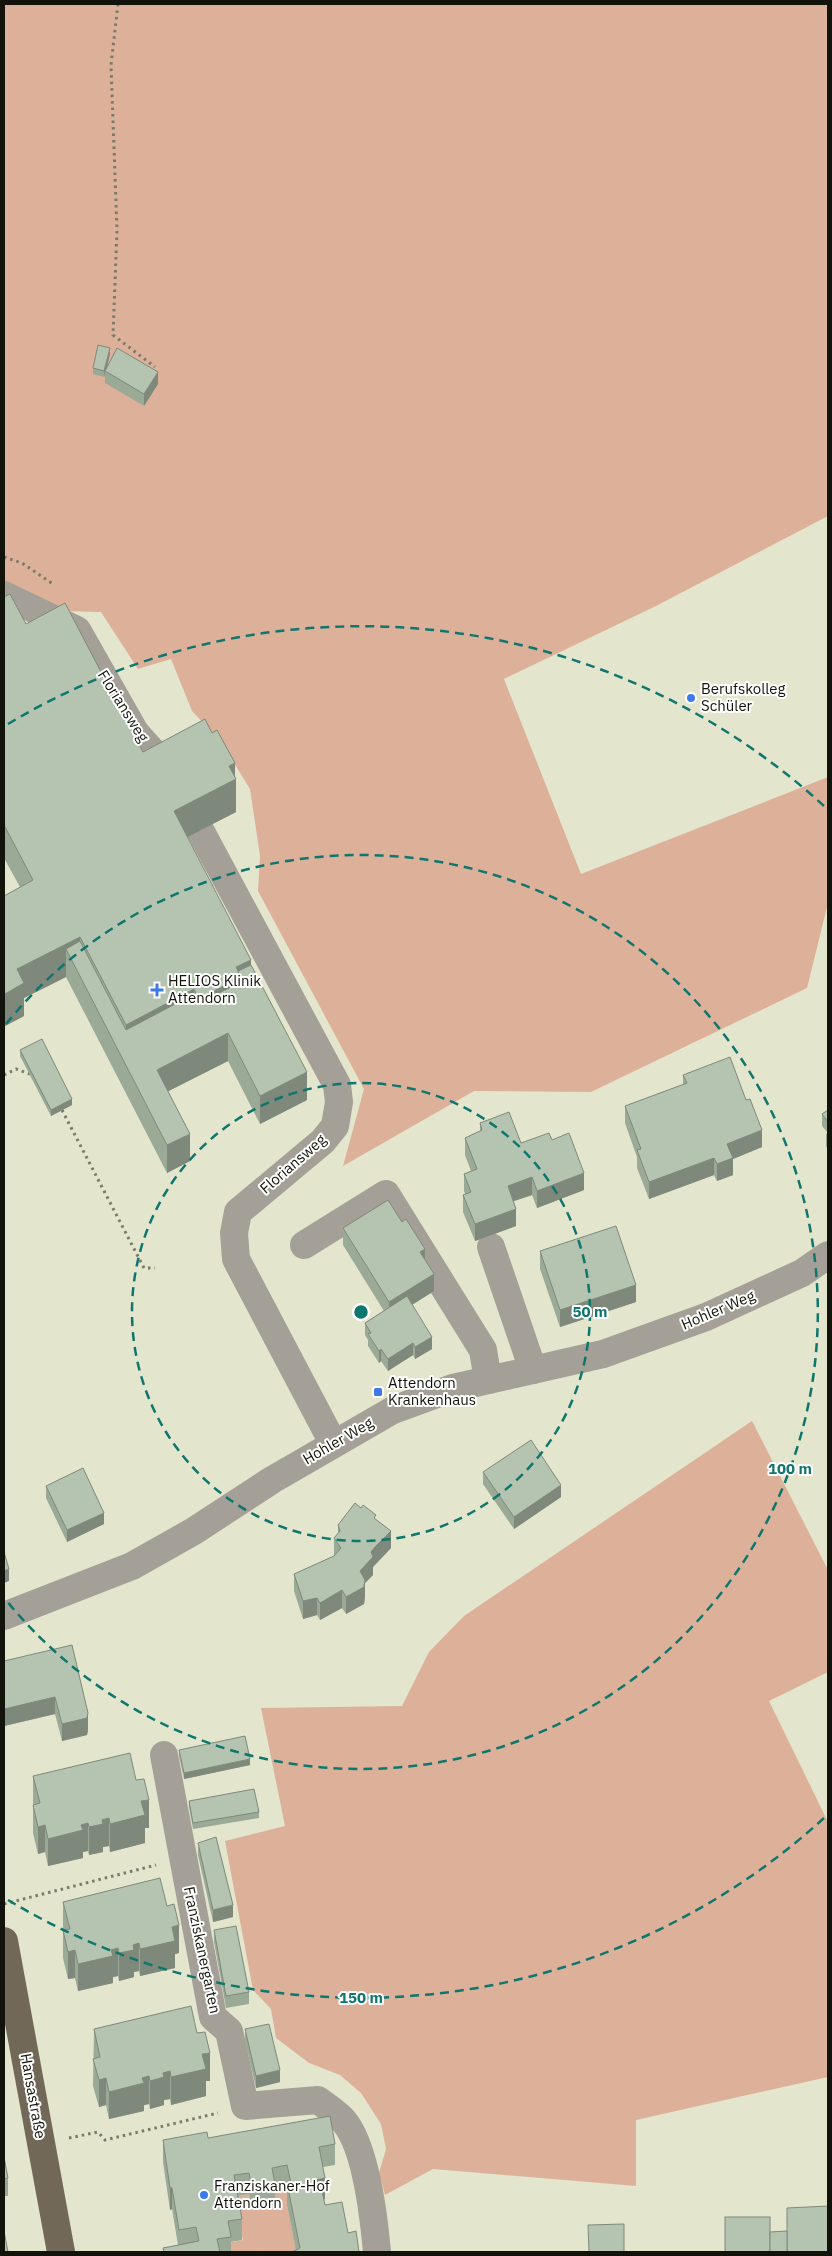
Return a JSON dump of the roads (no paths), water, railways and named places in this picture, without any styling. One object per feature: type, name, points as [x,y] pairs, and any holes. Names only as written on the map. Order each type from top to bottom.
[{"type":"main road","name":"Hansastraße","points":[[4,1941],[61,2252]]},
{"type":"street","name":"Floriansweg","points":[[4,595],[77,630],[135,732],[169,770]]},
{"type":"street","name":"Floriansweg","points":[[200,830],[337,1085],[339,1102],[335,1126],[323,1141],[238,1212],[234,1233],[236,1259],[333,1443]]},
{"type":"street","points":[[304,1245],[386,1194],[483,1350],[488,1380]]},
{"type":"street","points":[[491,1247],[533,1370]]},
{"type":"street","name":"Hohler Weg","points":[[4,1616],[132,1566],[194,1531],[333,1443],[393,1410],[453,1388],[603,1354],[706,1317],[802,1274],[828,1255]]},
{"type":"street","name":"Franziskanergarten","points":[[164,1755],[213,2017],[228,2031],[245,2106],[318,2100],[343,2120],[354,2137],[373,2203],[377,2252]]},
{"type":"place","name":"Berufskolleg Schüler","points":[[691,698]]},
{"type":"place","name":"HELIOS Klinik Attendorn","points":[[157,990]]},
{"type":"place","name":"Attendorn Krankenhaus","points":[[378,1392]]},
{"type":"place","name":"Franziskaner-Hof Attendorn","points":[[204,2195]]}]
